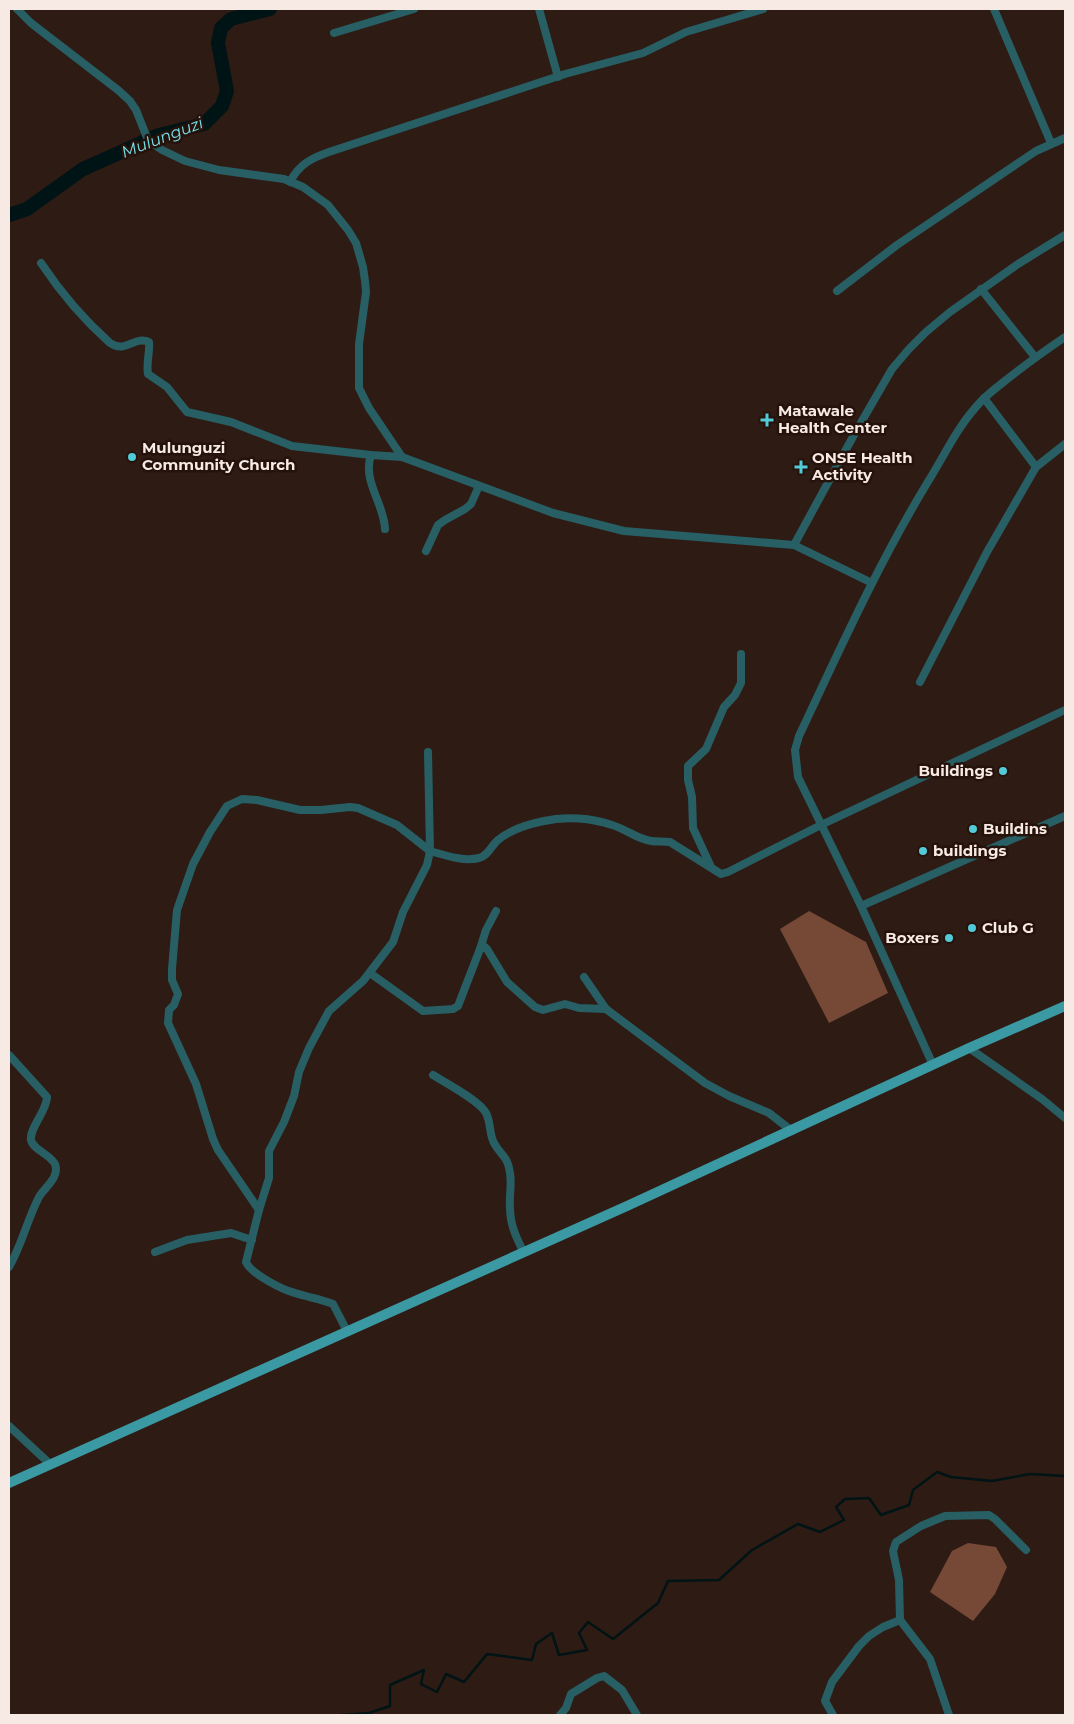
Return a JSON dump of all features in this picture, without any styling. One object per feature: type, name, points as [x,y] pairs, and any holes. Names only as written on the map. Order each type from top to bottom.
[{"type":"main road","points":[[9,1483],[792,1131],[969,1048],[1065,1006]]},
{"type":"street","points":[[17,9],[31,23],[124,96],[136,110],[148,140],[162,150],[185,161],[219,170],[284,179],[303,187],[328,205],[356,243],[363,267],[366,292],[359,344],[359,388],[369,408],[402,457]]},
{"type":"street","points":[[334,33],[414,9]]},
{"type":"street","points":[[539,9],[558,77]]},
{"type":"street","points":[[290,182],[308,160],[329,152],[558,77],[642,53],[686,32],[763,9]]},
{"type":"street","points":[[994,9],[1051,143]]},
{"type":"street","points":[[837,291],[897,244],[1021,161],[1051,143],[1065,138]]},
{"type":"street","points":[[794,545],[892,369],[926,332],[950,312],[1018,264],[1065,235]]},
{"type":"street","points":[[42,263],[54,283],[77,312],[110,343],[116,347],[121,347],[138,341],[146,340],[149,342],[150,350],[146,367],[148,374],[167,387],[187,412],[230,422],[292,446],[402,457],[553,513],[624,531],[794,545],[872,583]]},
{"type":"street","points":[[981,289],[1035,357]]},
{"type":"street","points":[[933,1065],[861,906],[798,776],[795,750],[872,583],[913,507],[968,416],[984,398],[1035,357],[1065,337]]},
{"type":"street","points":[[984,398],[1036,467]]},
{"type":"street","points":[[920,682],[987,552],[1036,467],[1065,444]]},
{"type":"street","points":[[371,455],[368,474],[383,516],[385,529]]},
{"type":"street","points":[[426,551],[438,525],[465,509],[470,504],[479,486]]},
{"type":"street","points":[[712,869],[693,828],[688,766],[706,749],[724,707],[738,689],[741,654]]},
{"type":"street","points":[[259,1210],[213,1139],[196,1084],[168,1023],[169,1010],[174,1005],[178,994],[172,980],[177,910],[193,864],[227,806],[242,799],[257,800],[300,810],[358,808],[397,826],[430,851],[454,858],[480,858],[498,840],[508,834],[544,821],[565,818],[614,825],[636,837],[652,842],[670,842],[721,874],[1065,710]]},
{"type":"street","points":[[347,1331],[333,1304],[292,1293],[249,1268],[246,1262],[269,1178],[269,1151],[284,1122],[299,1072],[309,1048],[328,1011],[370,973],[393,942],[405,906],[428,865],[430,851],[428,752]]},
{"type":"street","points":[[861,906],[1065,816]]},
{"type":"street","points":[[370,973],[423,1011],[452,1010],[458,1006],[486,930],[496,911]]},
{"type":"street","points":[[480,950],[482,947],[487,948],[507,982],[535,1008],[542,1010],[565,1004],[578,1008],[606,1009]]},
{"type":"street","points":[[584,977],[606,1009],[705,1082],[730,1096],[769,1113],[792,1131]]},
{"type":"street","points":[[969,1048],[1042,1099],[1065,1118]]},
{"type":"street","points":[[9,1055],[47,1097],[47,1104],[32,1133],[31,1140],[34,1145],[51,1159],[56,1171],[38,1200],[22,1242],[9,1267]]},
{"type":"street","points":[[433,1075],[479,1105],[487,1116],[493,1141],[504,1153],[508,1162],[512,1224],[514,1234],[524,1251]]},
{"type":"street","points":[[155,1252],[187,1240],[223,1234],[236,1234],[252,1240]]},
{"type":"street","points":[[9,1426],[50,1464]]},
{"type":"street","points":[[949,1715],[930,1659],[900,1620],[899,1580],[894,1561],[894,1547],[899,1539],[921,1526],[949,1514],[989,1515],[1026,1550]]},
{"type":"street","points":[[833,1715],[825,1701],[832,1682],[844,1665],[870,1636],[883,1627],[900,1620]]},
{"type":"street","points":[[560,1715],[568,1704],[571,1694],[604,1676],[622,1690],[636,1715]]},
{"type":"shaded area","points":[[809,911],[866,942],[888,993],[829,1023],[780,929]]},
{"type":"shaded area","points":[[968,1543],[996,1547],[1007,1567],[995,1594],[973,1621],[930,1592],[952,1551]]},
{"type":"waterway","name":"Mulunguzi","points":[[9,215],[27,209],[83,169],[159,135],[204,124],[222,106],[227,91],[218,43],[221,28],[231,19],[270,9]]},
{"type":"waterway","points":[[342,1715],[369,1713],[390,1706],[390,1685],[424,1670],[421,1684],[437,1692],[446,1674],[464,1682],[487,1654],[532,1660],[536,1644],[552,1633],[559,1655],[587,1650],[579,1633],[588,1622],[613,1639],[658,1603],[668,1581],[719,1580],[752,1550],[798,1524],[820,1532],[844,1520],[836,1507],[845,1499],[869,1498],[881,1515],[909,1505],[913,1490],[937,1472],[951,1477],[992,1481],[1030,1474],[1065,1476]]},
{"type":"place","name":"Matawale Health Center","points":[[767,420]]},
{"type":"place","name":"Mulunguzi Community Church","points":[[132,457]]},
{"type":"place","name":"ONSE Health Activity","points":[[801,467]]},
{"type":"place","name":"Buildings","points":[[1003,771]]},
{"type":"place","name":"Buildins","points":[[973,829]]},
{"type":"place","name":"buildings","points":[[923,851]]},
{"type":"place","name":"Club G","points":[[972,928]]},
{"type":"place","name":"Boxers","points":[[949,938]]}]
